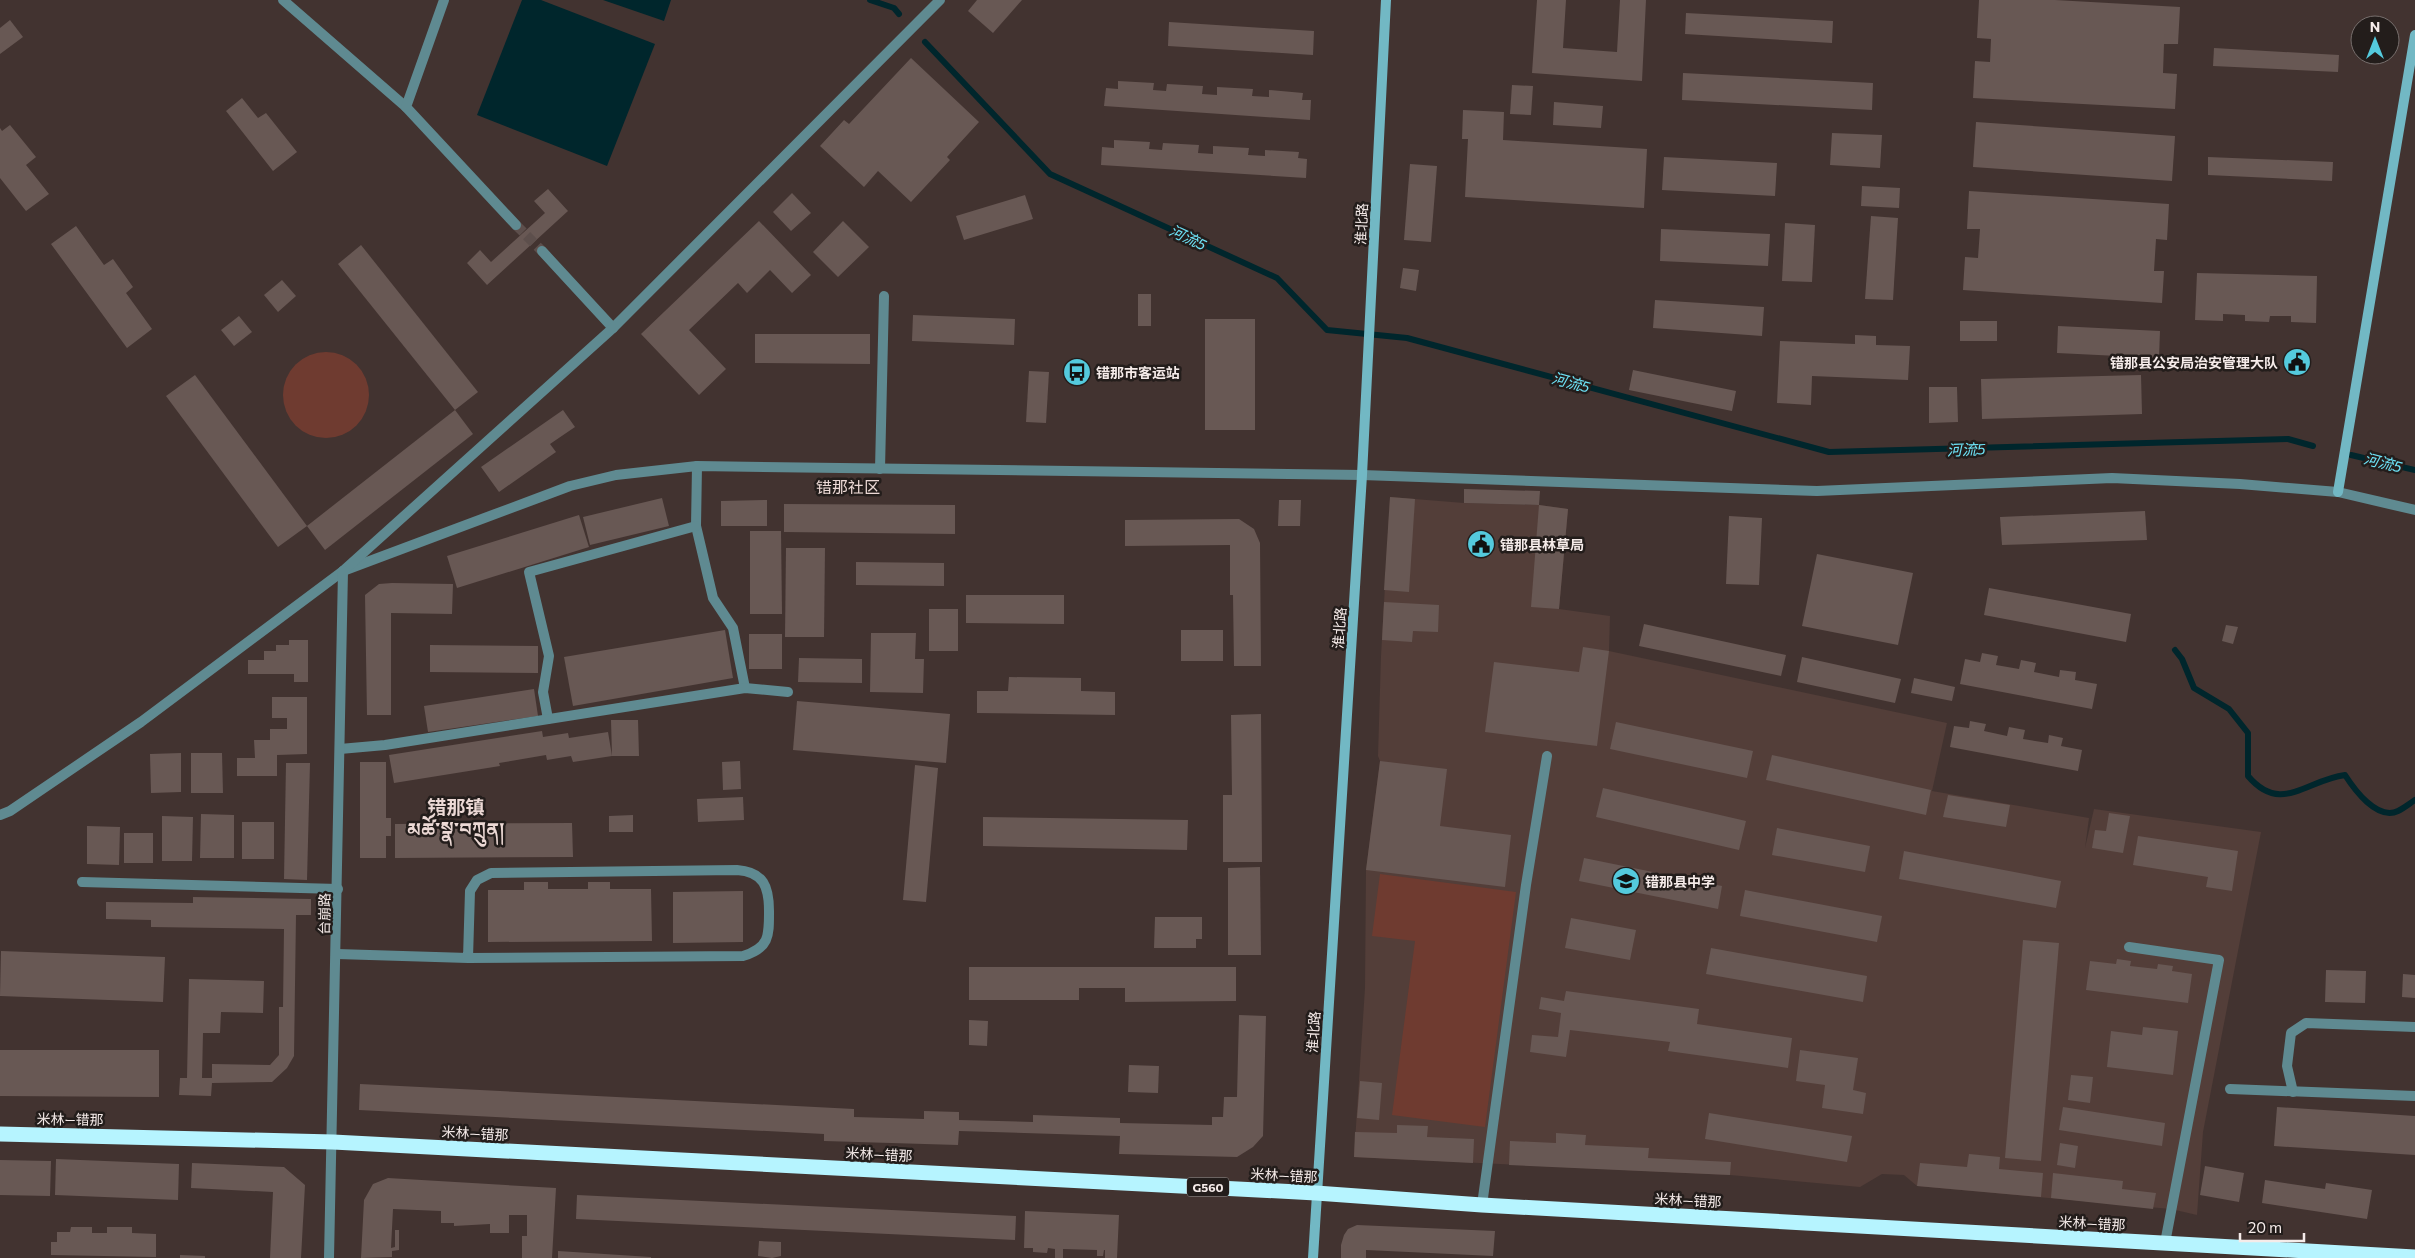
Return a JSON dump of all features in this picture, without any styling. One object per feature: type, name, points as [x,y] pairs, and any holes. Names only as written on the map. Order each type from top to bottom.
[{"type":"highway","name":"米林—错那","points":[[0,1134],[333,1142],[1316,1193],[2415,1257]]},
{"type":"street","points":[[283,0],[406,107],[516,225]]},
{"type":"street","points":[[406,107],[444,0]]},
{"type":"street","points":[[0,815],[140,722],[343,571],[613,328],[940,0]]},
{"type":"street","name":"淮北路","points":[[1313,1258],[1362,475],[1386,0]]},
{"type":"street","points":[[2338,492],[2415,35]]},
{"type":"street","points":[[542,251],[613,328]]},
{"type":"street","points":[[880,469],[884,296]]},
{"type":"street","points":[[343,571],[570,486],[616,475],[697,466],[1362,475],[1818,492],[2112,478],[2240,484],[2338,492],[2415,510]]},
{"type":"street","points":[[697,466],[696,526],[713,598],[733,628],[745,688]]},
{"type":"street","points":[[548,719],[543,692],[549,656],[529,572],[696,526]]},
{"type":"street","name":"台崩路","points":[[329,1258],[333,1142],[343,571]]},
{"type":"street","points":[[340,749],[385,745],[745,688],[788,692]]},
{"type":"street","points":[[1482,1204],[1526,885],[1547,756]]},
{"type":"street","points":[[336,954],[468,958],[742,956],[760,948],[769,934],[769,893],[758,876],[737,870],[491,873],[478,880],[470,891],[468,958]]},
{"type":"street","points":[[82,882],[338,889]]},
{"type":"street","points":[[2129,947],[2219,960],[2165,1243]]},
{"type":"street","points":[[2294,1092],[2287,1066],[2291,1033],[2306,1023],[2415,1027]]},
{"type":"street","points":[[2230,1089],[2415,1096]]},
{"type":"shaded area","points":[[326,352],[343,355],[357,364],[366,378],[369,395],[366,412],[357,426],[343,435],[326,438],[309,435],[295,426],[286,412],[283,395],[286,378],[295,364],[309,355]]},
{"type":"shaded area","name":"错那县中学","points":[[1390,497],[1464,503],[1539,505],[1568,509],[1559,609],[1610,616],[1609,651],[1947,723],[1932,791],[2089,818],[2085,848],[2094,809],[2261,832],[2203,1132],[2197,1215],[2171,1209],[1917,1186],[1904,1175],[1882,1174],[1860,1187],[1730,1175],[1354,1157],[1365,988],[1366,870],[1380,761],[1378,756],[1381,656]]},
{"type":"shaded area","points":[[1380,874],[1516,892],[1485,1127],[1392,1115],[1415,941],[1372,936]]},
{"type":"water","points":[[522,0],[541,0],[655,44],[607,166],[477,115]]},
{"type":"water","points":[[603,0],[671,0],[664,21]]},
{"type":"building","points":[[977,0],[1022,0],[993,33],[968,11]]},
{"type":"building","points":[[1537,0],[1566,0],[1563,48],[1617,52],[1620,0],[1646,0],[1642,81],[1532,73]]},
{"type":"building","points":[[1979,0],[2055,0],[2180,7],[2178,44],[2164,44],[2163,73],[2177,74],[2175,109],[1973,98],[1975,61],[1990,62],[1991,39],[1977,38]]},
{"type":"building","points":[[1686,13],[1833,21],[1832,43],[1685,34]]},
{"type":"building","points":[[10,20],[23,37],[0,54],[0,28]]},
{"type":"building","points":[[1169,22],[1314,31],[1313,55],[1168,46]]},
{"type":"building","points":[[2214,48],[2339,55],[2338,72],[2213,66]]},
{"type":"building","points":[[911,58],[979,122],[947,157],[950,160],[911,202],[878,171],[864,187],[820,146],[844,120],[849,124]]},
{"type":"building","points":[[1683,73],[1873,83],[1872,110],[1682,100]]},
{"type":"building","points":[[1118,81],[1154,83],[1153,90],[1166,91],[1167,84],[1203,86],[1202,94],[1217,95],[1217,87],[1253,89],[1252,96],[1269,97],[1269,90],[1303,93],[1302,100],[1311,100],[1310,120],[1104,106],[1106,88],[1118,89]]},
{"type":"building","points":[[1512,85],[1533,86],[1531,115],[1510,114]]},
{"type":"building","points":[[242,98],[258,118],[266,113],[297,152],[273,171],[226,111]]},
{"type":"building","points":[[1554,102],[1603,106],[1601,128],[1553,125]]},
{"type":"building","points":[[1463,110],[1504,112],[1503,140],[1647,149],[1644,208],[1465,197],[1468,139],[1462,139]]},
{"type":"building","points":[[1976,122],[2175,136],[2172,181],[1973,167]]},
{"type":"building","points":[[10,125],[36,157],[26,165],[49,194],[26,211],[0,178],[0,128],[2,131]]},
{"type":"building","points":[[1832,133],[1882,135],[1880,168],[1830,165]]},
{"type":"building","points":[[1114,140],[1150,142],[1149,149],[1162,150],[1163,143],[1199,145],[1198,153],[1213,154],[1213,146],[1249,148],[1248,155],[1265,156],[1265,150],[1299,152],[1298,158],[1307,159],[1306,178],[1101,165],[1102,147],[1114,148]]},
{"type":"building","points":[[1664,157],[1777,163],[1775,196],[1662,190]]},
{"type":"building","points":[[2208,157],[2333,162],[2332,181],[2208,175]]},
{"type":"building","points":[[1410,164],[1437,166],[1431,242],[1404,240]]},
{"type":"building","points":[[1862,186],[1900,188],[1899,208],[1861,206]]},
{"type":"building","points":[[548,189],[568,211],[487,285],[467,263],[480,250],[491,262],[545,213],[534,201]]},
{"type":"building","points":[[1969,191],[2169,204],[2167,240],[2156,239],[2154,271],[2164,271],[2162,303],[1963,290],[1965,257],[1978,258],[1980,229],[1967,229]]},
{"type":"building","points":[[792,193],[811,213],[791,231],[773,212]]},
{"type":"building","points":[[1025,195],[1033,219],[964,240],[956,216]]},
{"type":"building","points":[[1871,216],[1898,218],[1893,300],[1865,299]]},
{"type":"building","points":[[759,221],[811,275],[792,293],[770,270],[747,293],[738,283],[689,330],[726,369],[699,395],[641,334]]},
{"type":"building","points":[[843,221],[869,247],[838,277],[813,252]]},
{"type":"building","points":[[1785,223],[1815,225],[1812,282],[1782,281]]},
{"type":"building","points":[[76,226],[104,265],[113,259],[133,287],[126,293],[152,329],[127,348],[51,244]]},
{"type":"building","points":[[1661,229],[1770,234],[1768,266],[1660,261]]},
{"type":"building","points":[[361,245],[478,392],[455,410],[338,264]]},
{"type":"building","points":[[1403,268],[1419,270],[1416,291],[1400,288]]},
{"type":"building","points":[[2197,273],[2317,276],[2316,323],[2291,322],[2291,316],[2270,316],[2269,322],[2245,321],[2245,315],[2223,314],[2223,321],[2195,320]]},
{"type":"building","points":[[282,280],[296,296],[278,312],[264,295]]},
{"type":"building","points":[[1138,294],[1151,294],[1151,326],[1138,326]]},
{"type":"building","points":[[1655,300],[1764,307],[1762,336],[1653,328]]},
{"type":"building","points":[[913,315],[1015,319],[1014,345],[912,341]]},
{"type":"building","points":[[239,316],[252,332],[234,346],[221,330]]},
{"type":"building","points":[[1205,319],[1255,319],[1255,430],[1205,430]]},
{"type":"building","points":[[1960,321],[1997,321],[1997,341],[1960,341]]},
{"type":"building","points":[[2058,326],[2160,331],[2159,358],[2057,353]]},
{"type":"building","points":[[755,334],[870,334],[870,364],[755,363]]},
{"type":"building","points":[[1855,335],[1876,336],[1876,345],[1910,346],[1908,380],[1812,376],[1811,405],[1777,403],[1780,341],[1855,344]]},
{"type":"building","points":[[1633,370],[1736,391],[1732,411],[1629,390]]},
{"type":"building","points":[[1029,371],[1049,372],[1046,423],[1026,422]]},
{"type":"building","points":[[195,375],[307,526],[278,547],[166,396]]},
{"type":"building","points":[[2141,375],[2142,414],[1982,419],[1981,379]]},
{"type":"building","points":[[1929,387],[1957,387],[1958,422],[1929,423]]},
{"type":"building","points":[[455,410],[473,434],[325,550],[307,526]]},
{"type":"building","points":[[563,410],[575,427],[550,444],[556,452],[499,492],[481,467]]},
{"type":"building","points":[[1464,489],[1540,491],[1539,505],[1464,503]]},
{"type":"building","points":[[1390,497],[1415,499],[1409,592],[1384,590]]},
{"type":"building","points":[[662,498],[669,526],[590,545],[583,517]]},
{"type":"building","points":[[767,500],[767,526],[721,526],[721,501]]},
{"type":"building","points":[[1279,500],[1301,500],[1300,526],[1278,526]]},
{"type":"building","points":[[784,504],[955,505],[955,534],[784,532]]},
{"type":"building","points":[[1539,505],[1568,509],[1559,609],[1531,607]]},
{"type":"building","points":[[2145,511],[2147,540],[2002,545],[2000,517]]},
{"type":"building","points":[[579,515],[589,547],[457,588],[447,556]]},
{"type":"building","points":[[1729,516],[1762,518],[1759,585],[1726,584]]},
{"type":"building","points":[[1239,519],[1254,529],[1260,543],[1261,666],[1234,666],[1233,595],[1230,595],[1230,545],[1125,546],[1125,520]]},
{"type":"building","points":[[750,531],[781,531],[782,614],[750,614]]},
{"type":"building","points":[[786,548],[825,548],[824,637],[785,637]]},
{"type":"building","points":[[1817,554],[1913,573],[1898,645],[1802,626]]},
{"type":"building","points":[[856,562],[944,563],[944,586],[856,585]]},
{"type":"building","points":[[379,584],[453,584],[452,614],[391,613],[391,715],[367,715],[365,595]]},
{"type":"building","points":[[1989,588],[2131,614],[2126,642],[1984,615]]},
{"type":"building","points":[[966,595],[1064,595],[1064,624],[966,623]]},
{"type":"building","points":[[1384,602],[1439,605],[1438,632],[1413,631],[1412,642],[1382,640]]},
{"type":"building","points":[[929,609],[958,609],[958,651],[929,651]]},
{"type":"building","points":[[1644,624],[1786,655],[1781,676],[1639,646]]},
{"type":"building","points":[[2226,625],[2238,627],[2233,644],[2222,641]]},
{"type":"building","points":[[725,630],[733,678],[573,706],[564,657]]},
{"type":"building","points":[[1181,630],[1223,630],[1223,661],[1181,661]]},
{"type":"building","points":[[871,633],[916,633],[915,659],[924,659],[923,693],[870,692]]},
{"type":"building","points":[[749,634],[782,634],[782,669],[749,669]]},
{"type":"building","points":[[289,640],[308,640],[308,682],[294,682],[294,674],[248,674],[248,660],[264,660],[264,651],[276,651],[276,645],[289,645]]},
{"type":"building","points":[[430,645],[538,646],[538,673],[430,672]]},
{"type":"building","points":[[1583,647],[1609,651],[1597,746],[1485,732],[1494,662],[1579,672]]},
{"type":"building","points":[[1982,653],[1998,656],[1996,665],[2019,669],[2021,660],[2036,663],[2034,672],[2059,677],[2060,670],[2076,672],[2075,680],[2097,684],[2092,709],[1960,684],[1965,659],[1980,662]]},
{"type":"building","points":[[1802,657],[1901,679],[1895,703],[1797,682]]},
{"type":"building","points":[[799,658],[862,659],[862,683],[798,682]]},
{"type":"building","points":[[1009,677],[1081,678],[1081,691],[1115,692],[1115,715],[977,713],[977,691],[1008,691]]},
{"type":"building","points":[[1914,678],[1955,687],[1952,701],[1911,693]]},
{"type":"building","points":[[534,689],[538,716],[428,732],[424,706]]},
{"type":"building","points":[[272,697],[307,697],[307,754],[277,755],[277,776],[237,776],[237,758],[255,758],[254,740],[270,740],[270,729],[287,729],[287,718],[272,718]]},
{"type":"building","points":[[797,701],[950,714],[946,763],[793,750]]},
{"type":"building","points":[[1261,714],[1262,862],[1223,862],[1223,795],[1232,795],[1231,715]]},
{"type":"building","points":[[611,720],[638,720],[639,756],[612,756]]},
{"type":"building","points":[[1970,721],[1986,724],[1984,731],[2007,736],[2009,727],[2025,730],[2023,739],[2048,743],[2049,735],[2063,738],[2061,746],[2082,750],[2078,771],[1950,747],[1954,726],[1969,728]]},
{"type":"building","points":[[1616,722],[1753,751],[1747,778],[1610,749]]},
{"type":"building","points":[[542,731],[543,737],[568,733],[569,738],[608,732],[612,756],[573,762],[571,756],[547,760],[546,755],[499,763],[500,766],[394,783],[389,755]]},
{"type":"building","points":[[181,753],[181,792],[151,793],[150,754]]},
{"type":"building","points":[[191,753],[222,753],[223,793],[191,793]]},
{"type":"building","points":[[1772,755],[1931,790],[1926,815],[1766,780]]},
{"type":"building","points":[[740,761],[741,789],[723,790],[722,762]]},
{"type":"building","points":[[1380,761],[1447,769],[1440,826],[1511,835],[1505,887],[1366,870]]},
{"type":"building","points":[[360,762],[386,762],[386,818],[391,818],[391,836],[386,836],[386,858],[360,858]]},
{"type":"building","points":[[286,763],[310,763],[307,880],[284,879]]},
{"type":"building","points":[[915,765],[938,768],[926,902],[903,900]]},
{"type":"building","points":[[1603,788],[1746,821],[1739,850],[1596,817]]},
{"type":"building","points":[[1948,795],[2010,805],[2006,827],[1943,817]]},
{"type":"building","points":[[743,797],[744,820],[698,822],[697,799]]},
{"type":"building","points":[[2109,813],[2130,816],[2123,853],[2092,848],[2095,830],[2106,831]]},
{"type":"building","points":[[201,814],[234,815],[234,858],[200,858]]},
{"type":"building","points":[[633,815],[633,832],[609,832],[609,816]]},
{"type":"building","points":[[162,816],[193,817],[192,861],[162,861]]},
{"type":"building","points":[[983,817],[1188,820],[1187,850],[983,846]]},
{"type":"building","points":[[242,822],[274,822],[274,859],[242,859]]},
{"type":"building","points":[[572,823],[573,857],[395,858],[395,824]]},
{"type":"building","points":[[87,826],[120,827],[119,865],[87,864]]},
{"type":"building","points":[[1777,828],[1870,846],[1865,872],[1772,855]]},
{"type":"building","points":[[124,833],[153,833],[153,863],[124,863]]},
{"type":"building","points":[[2138,836],[2238,851],[2232,891],[2206,887],[2208,877],[2133,865]]},
{"type":"building","points":[[1904,851],[2061,881],[2056,908],[1899,879]]},
{"type":"building","points":[[1584,858],[1722,886],[1718,909],[1579,881]]},
{"type":"building","points":[[1260,867],[1261,955],[1228,955],[1228,868]]},
{"type":"building","points":[[524,882],[548,882],[548,889],[588,889],[588,882],[610,882],[610,889],[651,889],[652,941],[488,942],[488,890],[524,890]]},
{"type":"building","points":[[1745,890],[1882,916],[1877,942],[1740,916]]},
{"type":"building","points":[[743,891],[743,942],[673,943],[673,892]]},
{"type":"building","points":[[193,897],[311,899],[311,915],[296,915],[294,1056],[287,1068],[272,1082],[212,1083],[211,1096],[179,1095],[180,1078],[187,1078],[189,979],[264,981],[263,1013],[221,1012],[220,1033],[203,1033],[202,1078],[212,1078],[212,1064],[270,1065],[279,1055],[279,1007],[283,1007],[284,929],[151,927],[151,920],[106,919],[106,902],[193,903]]},
{"type":"building","points":[[1155,917],[1202,917],[1202,939],[1196,939],[1196,948],[1154,948]]},
{"type":"building","points":[[1571,918],[1636,930],[1630,960],[1565,948]]},
{"type":"building","points":[[2023,940],[2059,943],[2041,1161],[2005,1158]]},
{"type":"building","points":[[1711,948],[1867,976],[1863,1002],[1706,974]]},
{"type":"building","points":[[1,951],[165,957],[163,1002],[0,996]]},
{"type":"building","points":[[2117,959],[2131,961],[2130,966],[2157,969],[2158,964],[2173,966],[2172,971],[2192,974],[2188,1003],[2086,990],[2090,961],[2116,964]]},
{"type":"building","points":[[969,967],[1236,967],[1236,1001],[1125,1002],[1125,988],[1079,988],[1079,1000],[969,1000]]},
{"type":"building","points":[[2326,970],[2366,971],[2365,1003],[2325,1002]]},
{"type":"building","points":[[2403,974],[2415,975],[2415,998],[2402,997]]},
{"type":"building","points":[[1566,991],[1699,1009],[1697,1024],[1792,1038],[1788,1068],[1668,1051],[1670,1042],[1570,1030],[1566,1057],[1530,1052],[1532,1035],[1558,1037],[1561,1013],[1539,1009],[1541,997],[1564,1001]]},
{"type":"building","points":[[1239,1015],[1266,1016],[1263,1136],[1253,1147],[1237,1157],[1119,1154],[1120,1136],[959,1131],[958,1145],[824,1141],[824,1134],[359,1110],[360,1084],[854,1109],[854,1117],[924,1119],[924,1111],[959,1112],[959,1120],[1033,1122],[1033,1115],[1120,1118],[1120,1123],[1212,1125],[1212,1117],[1223,1117],[1224,1097],[1237,1097]]},
{"type":"building","points":[[969,1020],[988,1021],[987,1046],[969,1045]]},
{"type":"building","points":[[2143,1027],[2178,1031],[2173,1075],[2107,1067],[2111,1031],[2142,1035]]},
{"type":"building","points":[[0,1050],[159,1050],[159,1097],[0,1096]]},
{"type":"building","points":[[1800,1050],[1858,1058],[1853,1090],[1866,1093],[1863,1114],[1822,1108],[1825,1085],[1796,1081]]},
{"type":"building","points":[[1129,1065],[1159,1066],[1158,1093],[1128,1092]]},
{"type":"building","points":[[2071,1075],[2093,1077],[2090,1103],[2068,1100]]},
{"type":"building","points":[[1360,1081],[1382,1083],[1379,1120],[1357,1118]]},
{"type":"building","points":[[2063,1107],[2165,1123],[2162,1146],[2059,1130]]},
{"type":"building","points":[[2277,1107],[2415,1116],[2415,1155],[2274,1146]]},
{"type":"building","points":[[1709,1113],[1852,1136],[1847,1162],[1705,1139]]},
{"type":"building","points":[[1397,1125],[1428,1126],[1427,1137],[1474,1139],[1473,1163],[1354,1157],[1355,1132],[1397,1133]]},
{"type":"building","points":[[1556,1133],[1586,1135],[1585,1145],[1649,1148],[1648,1158],[1731,1162],[1730,1175],[1509,1165],[1510,1141],[1556,1143]]},
{"type":"building","points":[[2060,1143],[2078,1146],[2075,1168],[2057,1165]]},
{"type":"building","points":[[1969,1154],[2000,1157],[1999,1169],[2043,1173],[2041,1197],[1917,1186],[1920,1163],[1967,1167]]},
{"type":"building","points":[[56,1159],[179,1164],[178,1200],[55,1195]]},
{"type":"building","points":[[0,1160],[51,1161],[50,1196],[0,1195]]},
{"type":"building","points":[[192,1163],[284,1167],[305,1185],[301,1258],[270,1258],[273,1192],[191,1188]]},
{"type":"building","points":[[2205,1166],[2244,1173],[2239,1202],[2200,1195]]},
{"type":"building","points":[[2053,1173],[2123,1181],[2122,1189],[2156,1193],[2153,1209],[2051,1198]]},
{"type":"building","points":[[388,1178],[556,1188],[552,1258],[522,1258],[522,1236],[527,1236],[527,1215],[509,1215],[509,1233],[490,1233],[490,1224],[454,1226],[454,1223],[441,1223],[441,1211],[393,1209],[391,1248],[395,1247],[395,1230],[399,1230],[399,1250],[392,1251],[392,1257],[361,1258],[364,1200],[373,1184]]},
{"type":"building","points":[[2265,1180],[2325,1189],[2326,1183],[2372,1190],[2367,1219],[2262,1203]]},
{"type":"building","points":[[577,1195],[1016,1216],[1015,1240],[576,1219]]},
{"type":"building","points":[[1025,1211],[1119,1215],[1117,1258],[1105,1258],[1105,1250],[1103,1256],[1097,1256],[1097,1250],[1063,1249],[1063,1258],[1055,1258],[1055,1249],[1048,1248],[1047,1253],[1033,1252],[1033,1248],[1024,1248]]},
{"type":"building","points":[[1357,1225],[1495,1231],[1493,1256],[1366,1250],[1366,1258],[1341,1258],[1341,1245],[1344,1235],[1348,1229]]},
{"type":"building","points":[[71,1227],[92,1227],[92,1233],[107,1233],[107,1227],[132,1227],[132,1233],[156,1234],[156,1257],[51,1255],[51,1242],[57,1242],[57,1232],[70,1232]]},
{"type":"building","points":[[759,1241],[781,1242],[781,1256],[772,1258],[758,1256]]},
{"type":"building","points":[[558,1251],[651,1257],[651,1258],[558,1258]]},
{"type":"building","points":[[180,1255],[205,1256],[205,1258],[180,1258]]},
{"type":"waterway","name":"河流5","points":[[870,0],[894,8],[899,14]]},
{"type":"waterway","name":"河流5","points":[[925,42],[1050,174],[1277,278],[1327,330],[1407,338],[1829,452],[2288,439],[2313,446]]},
{"type":"waterway","name":"河流5","points":[[2351,455],[2415,470]]},
{"type":"waterway","points":[[2175,650],[2182,659],[2194,688],[2229,709],[2248,733],[2248,776],[2260,787],[2272,793],[2283,794],[2345,775],[2360,795],[2374,808],[2382,812],[2398,811],[2415,800]]},
{"type":"tunnel","points":[[516,225],[542,251]]},
{"type":"place","name":"错那县公安局治安管理大队","points":[[2297,362]]},
{"type":"place","name":"错那市客运站","points":[[1077,372]]},
{"type":"place","name":"错那县林草局","points":[[1481,544]]},
{"type":"place","name":"错那县中学","points":[[1626,881]]},
{"type":"district","name":"错那社区","points":[[848,486]]},
{"type":"district","name":"错那镇 མཚོ་སྣ་བཀྲུན།","points":[[456,817]]}]
